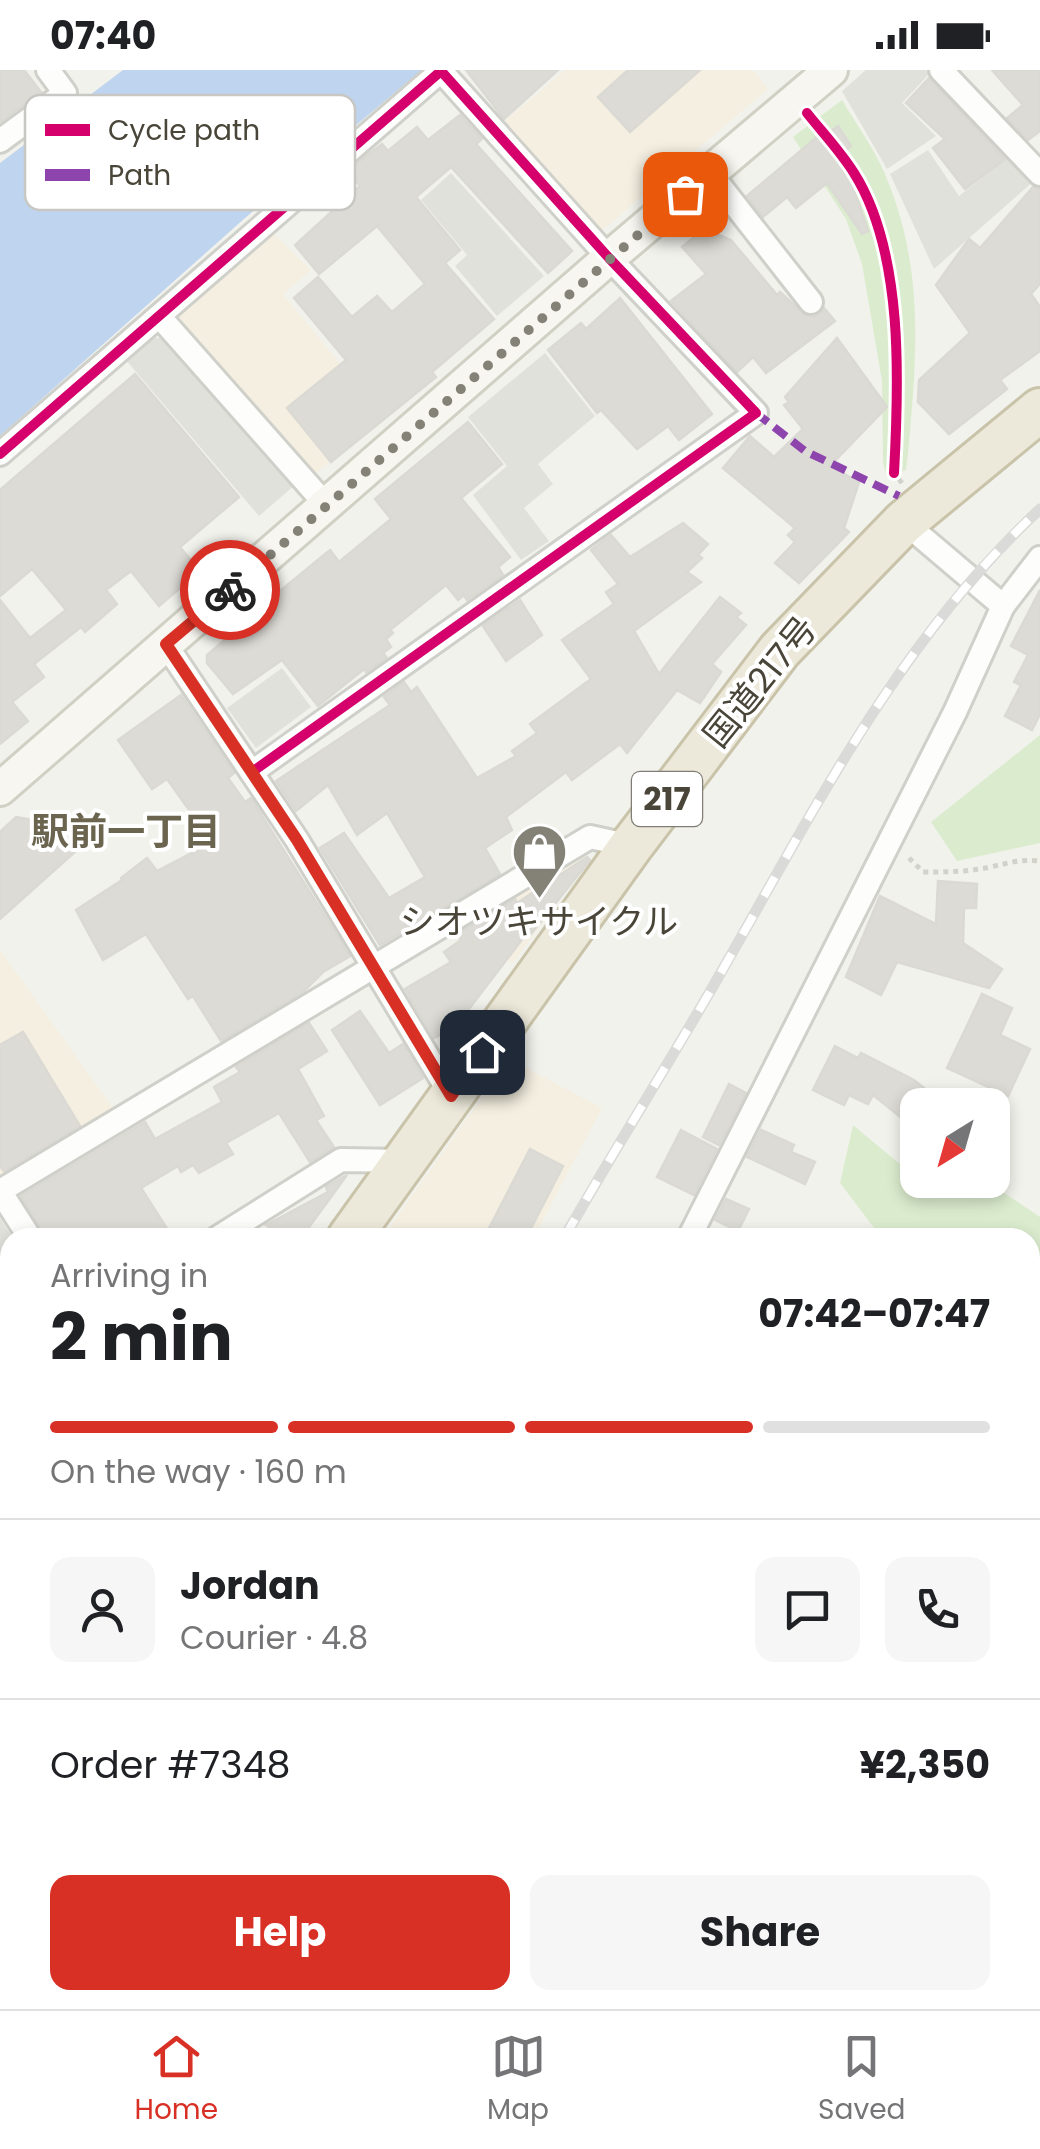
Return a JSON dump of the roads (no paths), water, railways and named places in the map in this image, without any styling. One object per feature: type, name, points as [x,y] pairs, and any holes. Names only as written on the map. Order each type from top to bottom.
[{"type":"highway","name":"国道217号","points":[[357,1228],[630,846],[780,650],[904,522],[1040,410]]},
{"type":"street","points":[[48,70],[65,93],[62,95]]},
{"type":"street","points":[[0,789],[609,258],[831,70]]},
{"type":"street","points":[[941,70],[1040,174]]},
{"type":"street","points":[[252,772],[756,414],[609,258],[443,71],[355,147]]},
{"type":"street","points":[[0,141],[25,123]]},
{"type":"street","points":[[710,173],[810,302]]},
{"type":"street","points":[[0,454],[282,210]]},
{"type":"street","points":[[159,316],[327,506]]},
{"type":"street","points":[[904,522],[1003,606]]},
{"type":"street","points":[[693,1228],[955,712],[1003,606],[1040,558]]},
{"type":"street","points":[[166,644],[297,840],[451,1096]]},
{"type":"street","points":[[24,1228],[0,1191],[590,837],[630,846]]},
{"type":"street","points":[[233,1228],[341,1160],[406,1162]]},
{"type":"water","points":[[123,70],[422,70],[355,126],[355,95],[90,95]]},
{"type":"water","points":[[25,144],[25,210],[255,210],[0,436],[0,163]]},
{"type":"railway","points":[[570,1228],[860,733],[942,616],[1040,509]]},
{"type":"place","name":"シオツキサイクル","points":[[539,900]]},
{"type":"district","name":"駅前一丁目","points":[[126,832]]}]
